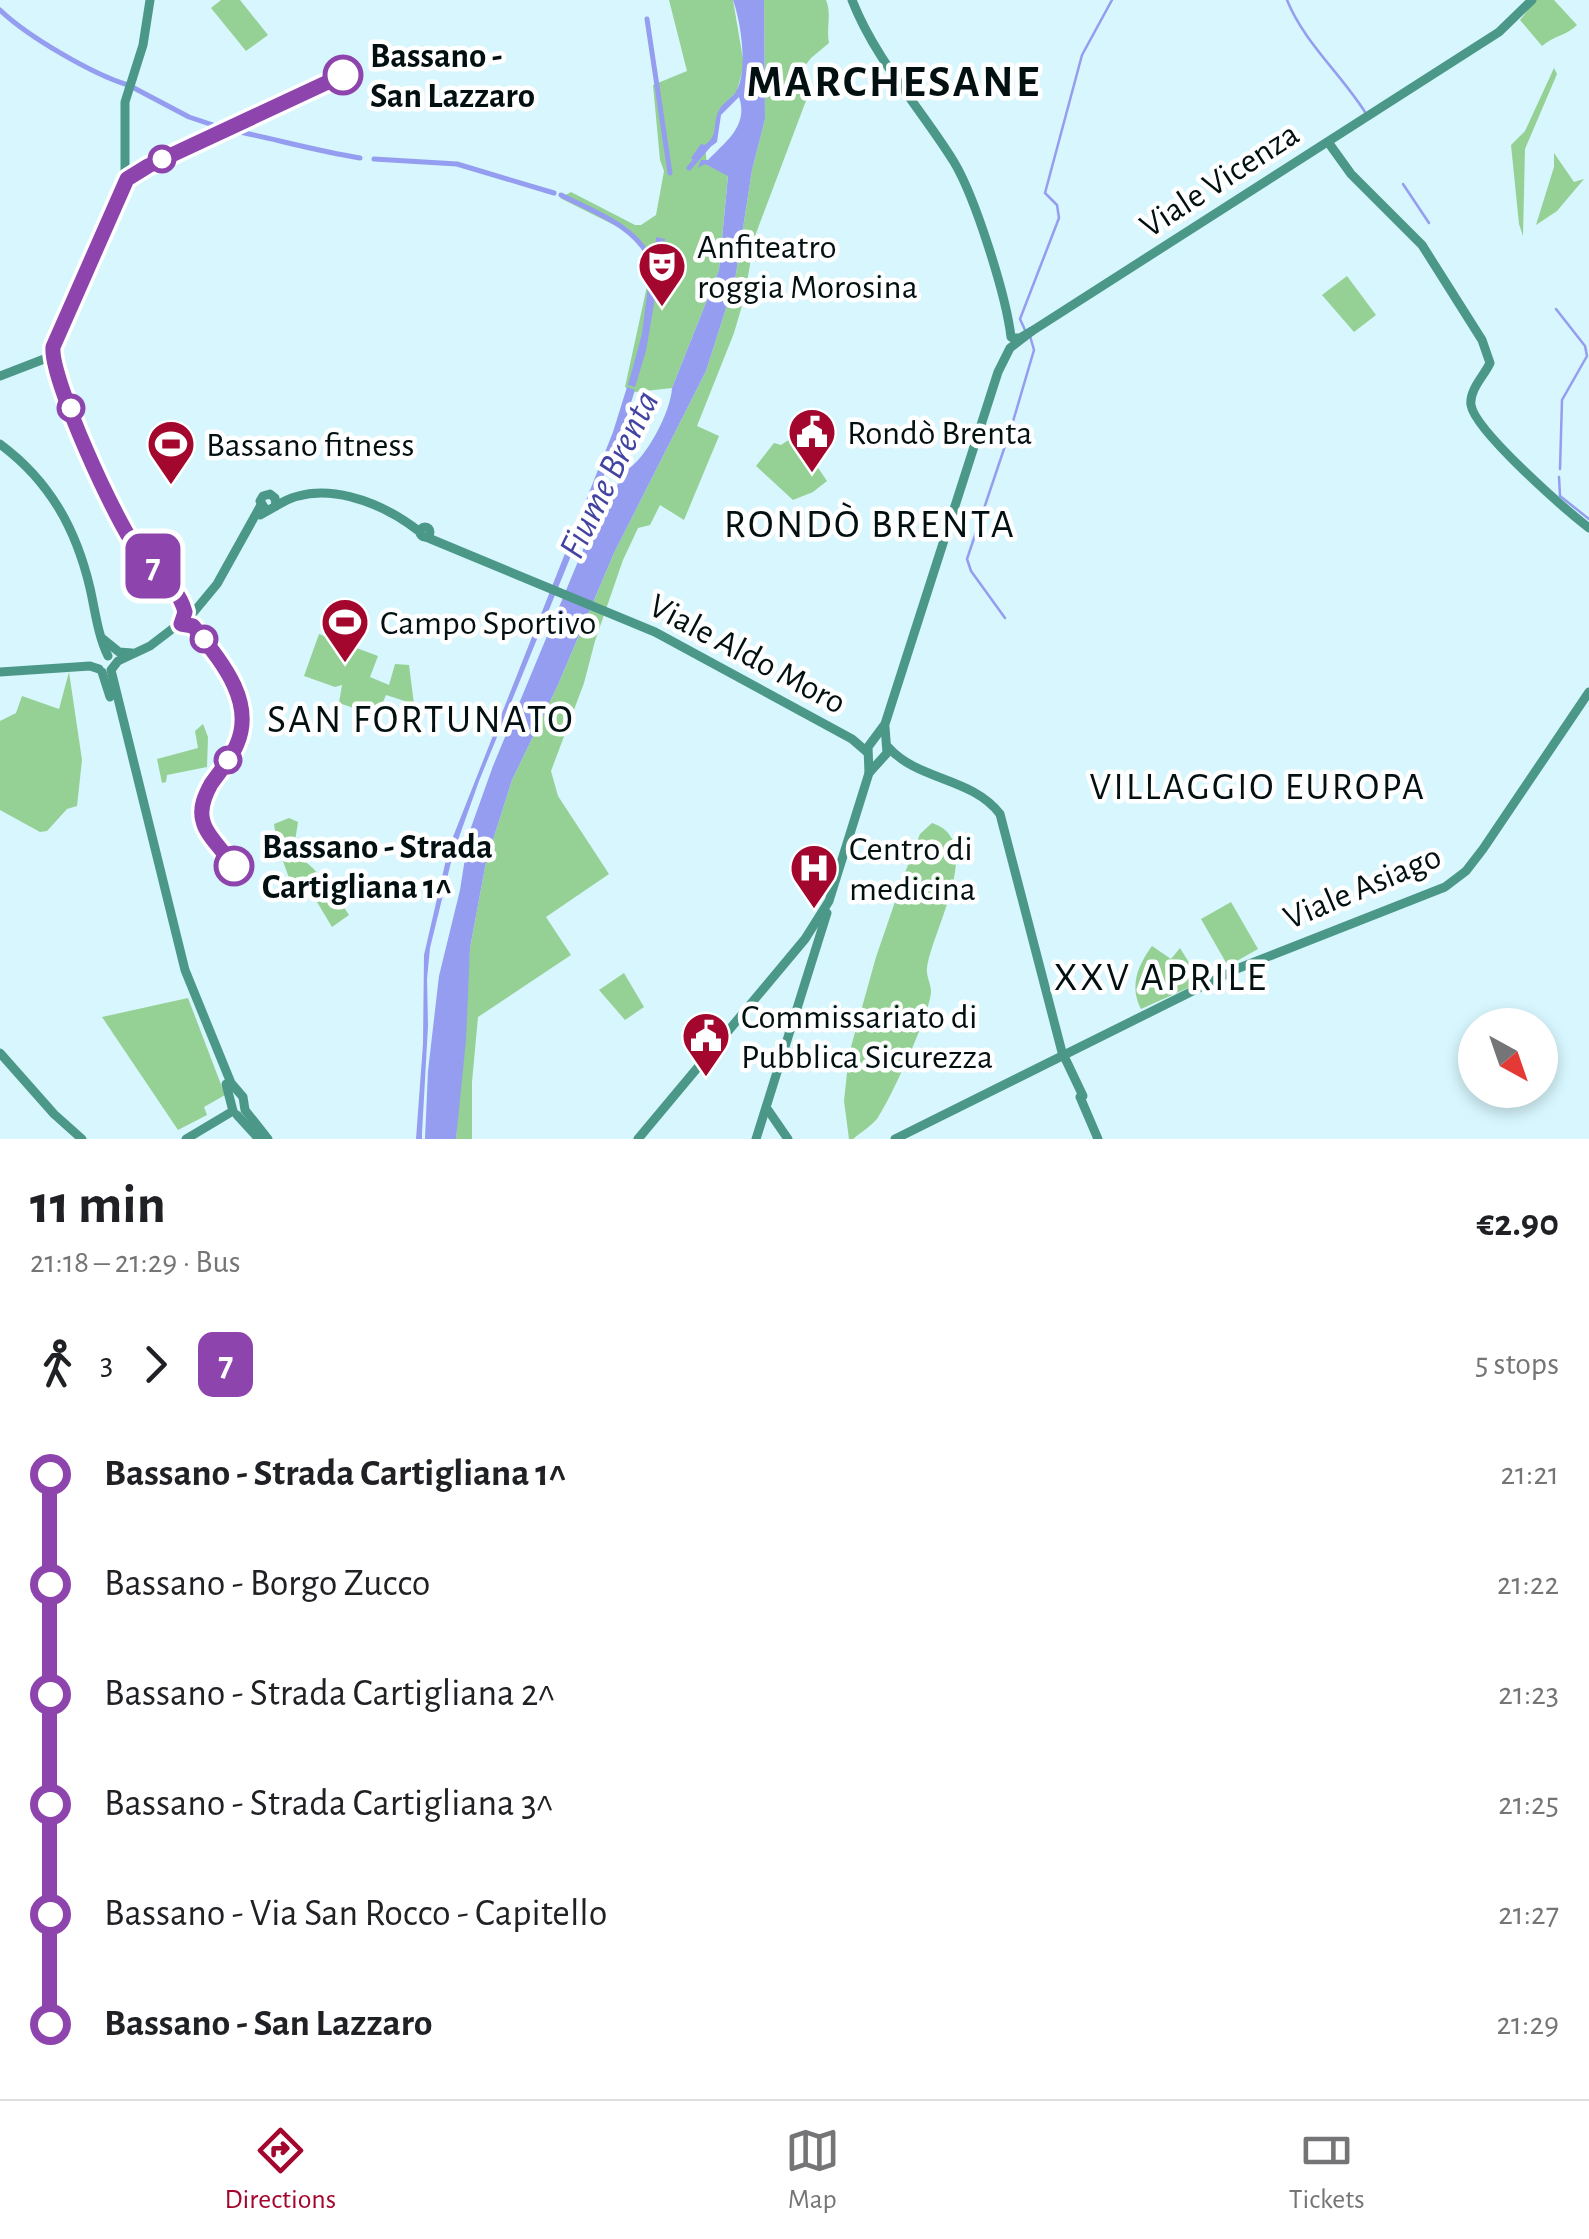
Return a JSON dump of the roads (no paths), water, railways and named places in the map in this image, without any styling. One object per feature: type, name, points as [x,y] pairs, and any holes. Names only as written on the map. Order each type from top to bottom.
[{"type":"main road","points":[[0,376],[52,356],[56,339],[126,186],[125,102],[143,45],[150,0]]},
{"type":"main road","points":[[756,1139],[869,773],[870,747],[885,724],[1009,342],[1008,321],[962,177],[868,38],[852,0]]},
{"type":"main road","name":"Viale Vicenza","points":[[1009,342],[1032,331],[1508,26],[1532,0]]},
{"type":"main road","points":[[1328,142],[1350,174],[1422,245],[1482,340],[1490,360],[1472,394],[1476,416],[1505,452],[1589,528]]},
{"type":"main road","points":[[32,363],[56,339]]},
{"type":"main road","points":[[0,447],[40,479],[66,519],[84,563],[185,970],[235,1095],[238,1112],[259,1139]]},
{"type":"main road","points":[[0,447],[36,482],[62,521],[79,566],[178,962],[235,1095]]},
{"type":"main road","name":"Viale Aldo Moro","points":[[136,654],[194,613],[217,584],[254,520],[269,504],[341,494],[368,502],[424,533],[672,641],[870,747]]},
{"type":"main road","points":[[102,636],[119,652],[136,654]]},
{"type":"main road","points":[[0,672],[106,664],[136,654]]},
{"type":"main road","points":[[114,688],[120,670],[136,654]]},
{"type":"main road","name":"Viale Asiago","points":[[895,1139],[1065,1051],[1254,961],[1446,888],[1471,865],[1589,692]]},
{"type":"main road","points":[[869,773],[884,752],[885,724]]},
{"type":"main road","points":[[870,747],[975,791],[995,807],[1004,821],[1056,1033],[1098,1139]]},
{"type":"main road","points":[[870,747],[884,752]]},
{"type":"main road","points":[[638,1139],[804,939],[817,933]]},
{"type":"main road","points":[[0,1053],[54,1114],[82,1139]]},
{"type":"main road","points":[[768,1110],[787,1139]]},
{"type":"main road","points":[[186,1139],[238,1112]]},
{"type":"main road","points":[[238,1112],[268,1139]]},
{"type":"water","points":[[733,0],[764,0],[765,119],[752,170],[735,280],[706,371],[614,553],[512,780],[486,862],[470,948],[456,1139],[425,1139],[439,976],[469,833],[584,547],[625,471],[641,457],[662,421],[719,270],[728,176],[705,164],[698,168],[701,160],[708,160],[738,125],[739,97],[721,115],[717,142],[705,151],[704,148],[695,162],[691,158],[712,137],[719,110],[735,93],[742,74],[739,21]]},
{"type":"water","points":[[656,237],[665,239],[646,351],[635,387],[628,385],[642,334]]},
{"type":"water","points":[[627,387],[635,390],[622,431],[453,854],[430,948],[422,1139],[416,1139],[424,955],[449,847],[613,432]]},
{"type":"waterway","points":[[1025,330],[1020,319],[1059,218],[1057,205],[1045,193],[1082,55],[1112,0]]},
{"type":"waterway","points":[[1287,0],[1303,30],[1365,112]]},
{"type":"waterway","points":[[0,10],[61,53],[128,85]]},
{"type":"waterway","points":[[647,19],[670,173]]},
{"type":"waterway","points":[[134,88],[189,117],[222,128]]},
{"type":"waterway","points":[[231,130],[360,158]]},
{"type":"waterway","points":[[689,168],[708,146]]},
{"type":"waterway","points":[[374,159],[457,164],[554,193]]},
{"type":"waterway","points":[[1403,184],[1429,223]]},
{"type":"waterway","points":[[561,195],[624,229],[651,260]]},
{"type":"waterway","points":[[1556,309],[1585,346],[1587,356],[1562,400],[1560,469]]},
{"type":"waterway","points":[[1009,435],[1034,350],[1030,336]]},
{"type":"waterway","points":[[1005,618],[971,571],[967,559],[1006,443]]},
{"type":"waterway","points":[[1559,477],[1560,496],[1589,519]]},
{"type":"place","name":"Bassano - San Lazzaro","points":[[343,75]]},
{"type":"place","name":"Anfiteatro roggia Morosina","points":[[662,308]]},
{"type":"place","name":"Rondò Brenta","points":[[812,474]]},
{"type":"place","name":"Bassano fitness","points":[[171,486]]},
{"type":"place","name":"Campo Sportivo","points":[[345,664]]},
{"type":"place","name":"Bassano - Strada Cartigliana 1^","points":[[234,866]]},
{"type":"place","name":"Centro di medicina","points":[[814,910]]},
{"type":"place","name":"Commissariato di Pubblica Sicurezza","points":[[706,1078]]},
{"type":"district","name":"MARCHESANE","points":[[894,80]]},
{"type":"district","name":"RONDÒ BRENTA","points":[[870,523]]},
{"type":"district","name":"SAN FORTUNATO","points":[[421,718]]},
{"type":"district","name":"VILLAGGIO EUROPA","points":[[1258,786]]},
{"type":"district","name":"XXV APRILE","points":[[1161,976]]},
{"type":"water label","name":"Fiume Brenta","points":[[608,474]]}]
